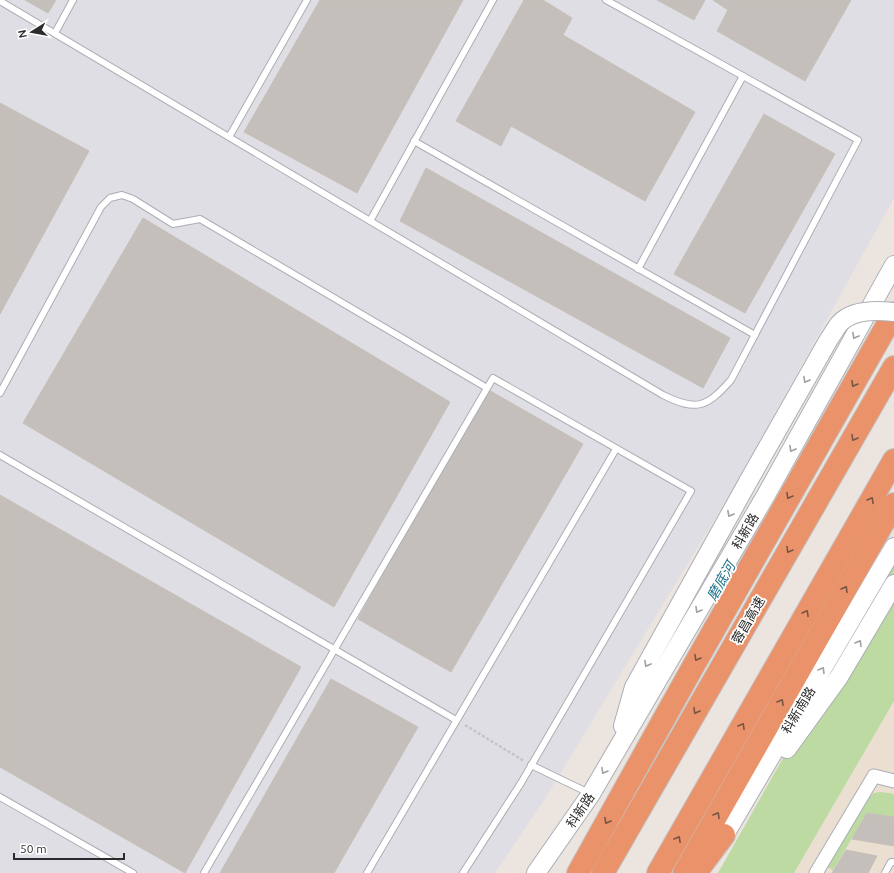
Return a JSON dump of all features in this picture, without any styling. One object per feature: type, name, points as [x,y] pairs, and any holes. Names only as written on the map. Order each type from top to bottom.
[{"type":"highway","points":[[578,873],[894,313]]},
{"type":"highway","name":"蓉昌高速","points":[[603,873],[894,367]]},
{"type":"highway","points":[[658,873],[894,460]]},
{"type":"highway","points":[[684,873],[894,504]]},
{"type":"highway","points":[[696,873],[724,835]]},
{"type":"main road","name":"科新路","points":[[536,873],[591,794],[766,494],[894,265]]},
{"type":"main road","points":[[616,750],[634,687],[829,338],[841,322],[857,314],[878,310],[894,313]]},
{"type":"main road","name":"科新南路","points":[[704,873],[724,835],[894,547]]},
{"type":"main road","points":[[724,835],[839,677],[894,584]]},
{"type":"street","points":[[816,873],[874,776],[894,781]]},
{"type":"lane","points":[[55,33],[73,0]]},
{"type":"lane","points":[[229,137],[307,0]]},
{"type":"lane","points":[[370,221],[493,0]]},
{"type":"lane","points":[[0,1],[647,386],[680,403],[702,405],[717,396],[732,380],[858,140],[606,0]]},
{"type":"lane","points":[[638,269],[743,76]]},
{"type":"lane","points":[[414,141],[755,335]]},
{"type":"lane","points":[[0,393],[101,207],[110,198],[122,195],[172,224],[200,219],[487,388]]},
{"type":"lane","points":[[204,873],[493,378],[691,491],[531,765],[463,873]]},
{"type":"lane","points":[[367,873],[616,449]]},
{"type":"lane","points":[[0,455],[456,720]]},
{"type":"lane","points":[[531,765],[591,794]]},
{"type":"lane","points":[[0,797],[133,873]]},
{"type":"lane","points":[[884,873],[891,862],[894,862]]},
{"type":"path","points":[[464,725],[531,765]]},
{"type":"shaded area","points":[[0,0],[894,0],[894,198],[734,487],[546,797],[495,873],[0,873]]},
{"type":"shaded area","points":[[894,701],[894,873],[794,873],[854,769]]},
{"type":"green space","points":[[894,562],[894,701],[794,873],[718,873]]},
{"type":"green space","points":[[881,792],[894,794],[894,817],[867,813],[833,870],[827,867],[866,800],[874,793]]},
{"type":"building","points":[[25,0],[56,0],[48,13]]},
{"type":"building","points":[[320,0],[463,0],[357,193],[244,132]]},
{"type":"building","points":[[524,0],[543,0],[572,18],[563,35],[695,112],[645,201],[511,126],[501,146],[456,121]]},
{"type":"building","points":[[657,0],[705,0],[694,20]]},
{"type":"building","points":[[713,0],[851,0],[805,81],[717,31],[728,10]]},
{"type":"building","points":[[0,103],[89,151],[0,314]]},
{"type":"building","points":[[764,114],[835,154],[745,313],[674,274]]},
{"type":"building","points":[[426,168],[730,338],[703,388],[400,221]]},
{"type":"building","points":[[143,218],[450,402],[334,607],[23,423]]},
{"type":"building","points":[[487,389],[583,444],[451,672],[358,619]]},
{"type":"building","points":[[0,495],[301,667],[185,873],[0,767]]},
{"type":"building","points":[[331,679],[418,727],[334,873],[220,873]]},
{"type":"building","points":[[867,813],[894,817],[894,846],[852,839]]},
{"type":"building","points":[[846,850],[877,856],[868,873],[832,873]]},
{"type":"water label","name":"磨底河","points":[[721,581]]}]
